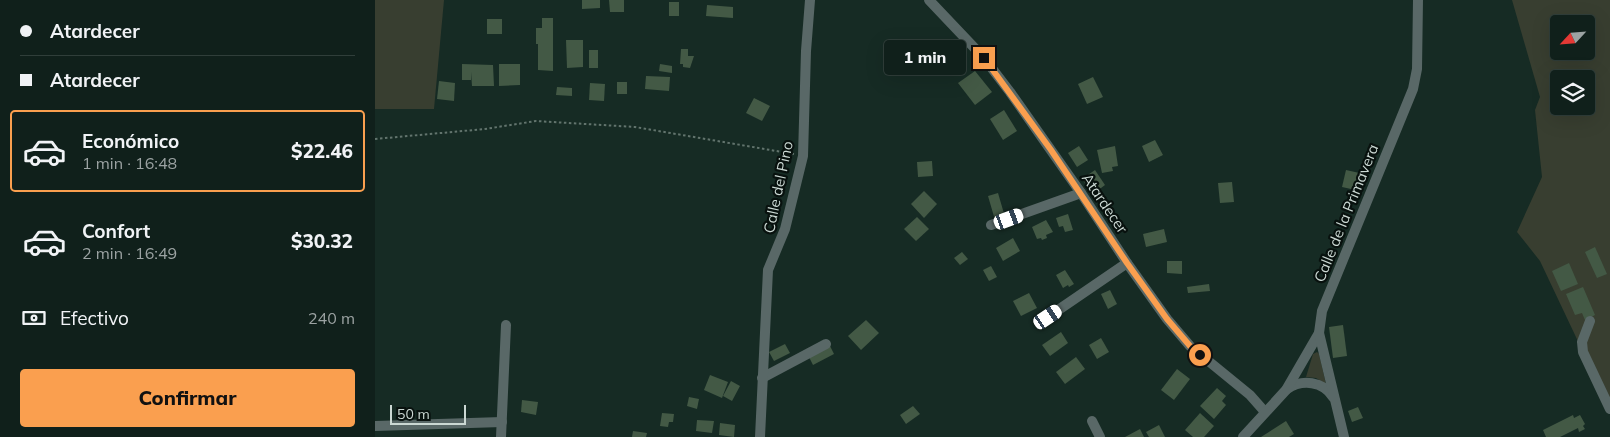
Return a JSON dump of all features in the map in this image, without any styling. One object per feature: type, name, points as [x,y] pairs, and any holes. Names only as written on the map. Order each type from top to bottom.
[{"type":"street","name":"Calle del Pino","points":[[760,437],[768,270],[785,230],[803,156],[806,51],[810,0]]},
{"type":"street","name":"Atardecer","points":[[929,0],[984,58],[1010,92],[1167,319],[1190,346],[1250,395],[1265,412]]},
{"type":"street","name":"Calle de la Primavera","points":[[1344,437],[1319,333],[1327,298],[1413,89],[1417,69],[1418,0]]},
{"type":"street","points":[[991,225],[1081,193]]},
{"type":"street","points":[[1048,317],[1127,263]]},
{"type":"street","points":[[1590,322],[1582,342],[1583,352],[1610,409]]},
{"type":"street","points":[[501,437],[506,326]]},
{"type":"street","points":[[1286,390],[1319,333]]},
{"type":"street","points":[[762,378],[826,344]]},
{"type":"street","points":[[1243,437],[1286,390],[1292,386],[1305,383],[1317,384],[1329,391],[1336,406]]},
{"type":"street","points":[[1092,421],[1100,437]]},
{"type":"street","points":[[375,426],[502,422]]},
{"type":"path","points":[[375,139],[485,129],[536,121],[635,127],[803,156]]},
{"type":"green space","points":[[375,0],[444,0],[434,109],[375,109]]},
{"type":"green space","points":[[1512,0],[1610,0],[1610,409],[1540,261],[1517,232],[1542,177],[1535,110],[1540,97]]},
{"type":"green space","points":[[1317,352],[1326,384],[1316,378],[1306,377],[1313,354]]},
{"type":"building","points":[[582,0],[600,0],[600,8],[582,9]]},
{"type":"building","points":[[609,0],[624,0],[624,12],[610,12]]},
{"type":"building","points":[[669,2],[679,2],[679,16],[669,16]]},
{"type":"building","points":[[707,5],[733,7],[733,18],[706,16]]},
{"type":"building","points":[[542,18],[553,18],[553,71],[538,70],[536,28],[542,28]]},
{"type":"building","points":[[487,19],[502,19],[502,34],[487,34]]},
{"type":"building","points":[[566,40],[583,40],[583,67],[567,68]]},
{"type":"building","points":[[681,49],[688,49],[688,56],[694,56],[690,68],[683,67],[683,64],[680,64]]},
{"type":"building","points":[[589,50],[598,50],[598,68],[589,68]]},
{"type":"building","points":[[462,64],[493,65],[494,86],[472,86],[471,72],[471,80],[462,80]]},
{"type":"building","points":[[499,64],[520,64],[520,85],[499,86]]},
{"type":"building","points":[[660,64],[672,66],[672,73],[659,71]]},
{"type":"building","points":[[975,71],[992,92],[975,105],[958,83]]},
{"type":"building","points":[[646,76],[670,77],[669,91],[645,89]]},
{"type":"building","points":[[1093,77],[1103,97],[1087,104],[1078,84]]},
{"type":"building","points":[[439,81],[455,83],[454,101],[437,99]]},
{"type":"building","points":[[617,82],[627,82],[627,94],[617,94]]},
{"type":"building","points":[[590,83],[605,84],[604,101],[589,100]]},
{"type":"building","points":[[557,87],[572,88],[572,96],[556,95]]},
{"type":"building","points":[[754,98],[770,106],[762,121],[746,113]]},
{"type":"building","points":[[1004,110],[1017,131],[1003,140],[990,119]]},
{"type":"building","points":[[1155,140],[1163,155],[1149,162],[1142,146]]},
{"type":"building","points":[[1079,146],[1088,160],[1077,167],[1068,153]]},
{"type":"building","points":[[1115,146],[1118,166],[1112,167],[1113,171],[1102,173],[1097,150]]},
{"type":"building","points":[[932,161],[933,176],[918,177],[917,162]]},
{"type":"building","points":[[1095,170],[1105,185],[1093,194],[1082,179]]},
{"type":"building","points":[[1346,170],[1364,174],[1360,191],[1342,187]]},
{"type":"building","points":[[1232,182],[1234,202],[1220,203],[1218,183]]},
{"type":"building","points":[[924,191],[937,204],[924,218],[911,204]]},
{"type":"building","points":[[998,193],[1005,217],[995,220],[988,196]]},
{"type":"building","points":[[1068,214],[1073,230],[1065,232],[1063,226],[1059,227],[1056,218]]},
{"type":"building","points":[[917,217],[929,229],[916,241],[904,229]]},
{"type":"building","points":[[1046,220],[1053,232],[1046,235],[1047,238],[1037,239],[1032,227]]},
{"type":"building","points":[[1164,229],[1167,242],[1146,247],[1143,234]]},
{"type":"building","points":[[1013,238],[1020,251],[1003,261],[996,248]]},
{"type":"building","points":[[1595,247],[1607,274],[1597,278],[1585,252]]},
{"type":"building","points":[[962,252],[968,259],[960,265],[954,258]]},
{"type":"building","points":[[1167,261],[1182,261],[1182,274],[1167,273]]},
{"type":"building","points":[[1569,263],[1578,284],[1561,291],[1552,271]]},
{"type":"building","points":[[991,266],[997,277],[989,281],[983,270]]},
{"type":"building","points":[[1065,270],[1074,284],[1063,288],[1056,275]]},
{"type":"building","points":[[1209,284],[1210,291],[1188,293],[1187,287]]},
{"type":"building","points":[[1583,287],[1595,315],[1585,320],[1582,313],[1575,315],[1566,294]]},
{"type":"building","points":[[1110,290],[1117,304],[1108,309],[1101,294]]},
{"type":"building","points":[[1029,293],[1037,308],[1021,316],[1013,301]]},
{"type":"building","points":[[866,320],[879,333],[861,350],[848,336]]},
{"type":"building","points":[[1343,325],[1347,356],[1333,358],[1329,327]]},
{"type":"building","points":[[1061,332],[1068,343],[1050,356],[1042,345]]},
{"type":"building","points":[[1101,338],[1109,352],[1097,359],[1089,345]]},
{"type":"building","points":[[785,344],[790,353],[774,361],[769,352]]},
{"type":"building","points":[[830,346],[834,354],[813,365],[809,357]]},
{"type":"building","points":[[1076,357],[1085,369],[1065,384],[1056,372]]},
{"type":"building","points":[[1177,369],[1190,379],[1174,400],[1161,390]]},
{"type":"building","points":[[710,375],[728,382],[722,398],[704,390]]},
{"type":"building","points":[[731,381],[740,386],[732,401],[723,396]]},
{"type":"building","points":[[1217,388],[1226,396],[1222,401],[1226,405],[1214,419],[1200,406]]},
{"type":"building","points":[[689,397],[699,399],[697,409],[687,406]]},
{"type":"building","points":[[522,400],[538,402],[536,415],[521,412]]},
{"type":"building","points":[[913,406],[920,414],[906,424],[900,415]]},
{"type":"building","points":[[1358,407],[1363,418],[1352,422],[1348,411]]},
{"type":"building","points":[[662,413],[674,414],[673,422],[669,422],[668,427],[660,426]]},
{"type":"building","points":[[1200,413],[1214,426],[1204,437],[1193,437],[1185,430]]},
{"type":"building","points":[[1573,415],[1574,418],[1580,415],[1585,424],[1583,426],[1585,429],[1579,432],[1578,428],[1560,437],[1546,437],[1543,430]]},
{"type":"building","points":[[697,420],[714,421],[712,433],[696,431]]},
{"type":"building","points":[[1286,421],[1294,434],[1289,437],[1261,437]]},
{"type":"building","points":[[720,423],[735,425],[734,437],[719,435]]},
{"type":"building","points":[[1159,425],[1165,437],[1149,437],[1146,432]]},
{"type":"building","points":[[1140,429],[1144,437],[1125,437]]},
{"type":"building","points":[[633,431],[647,433],[646,437],[632,437]]},
{"type":"route","points":[[984,58],[1051,150],[1167,319],[1200,355]]}]
